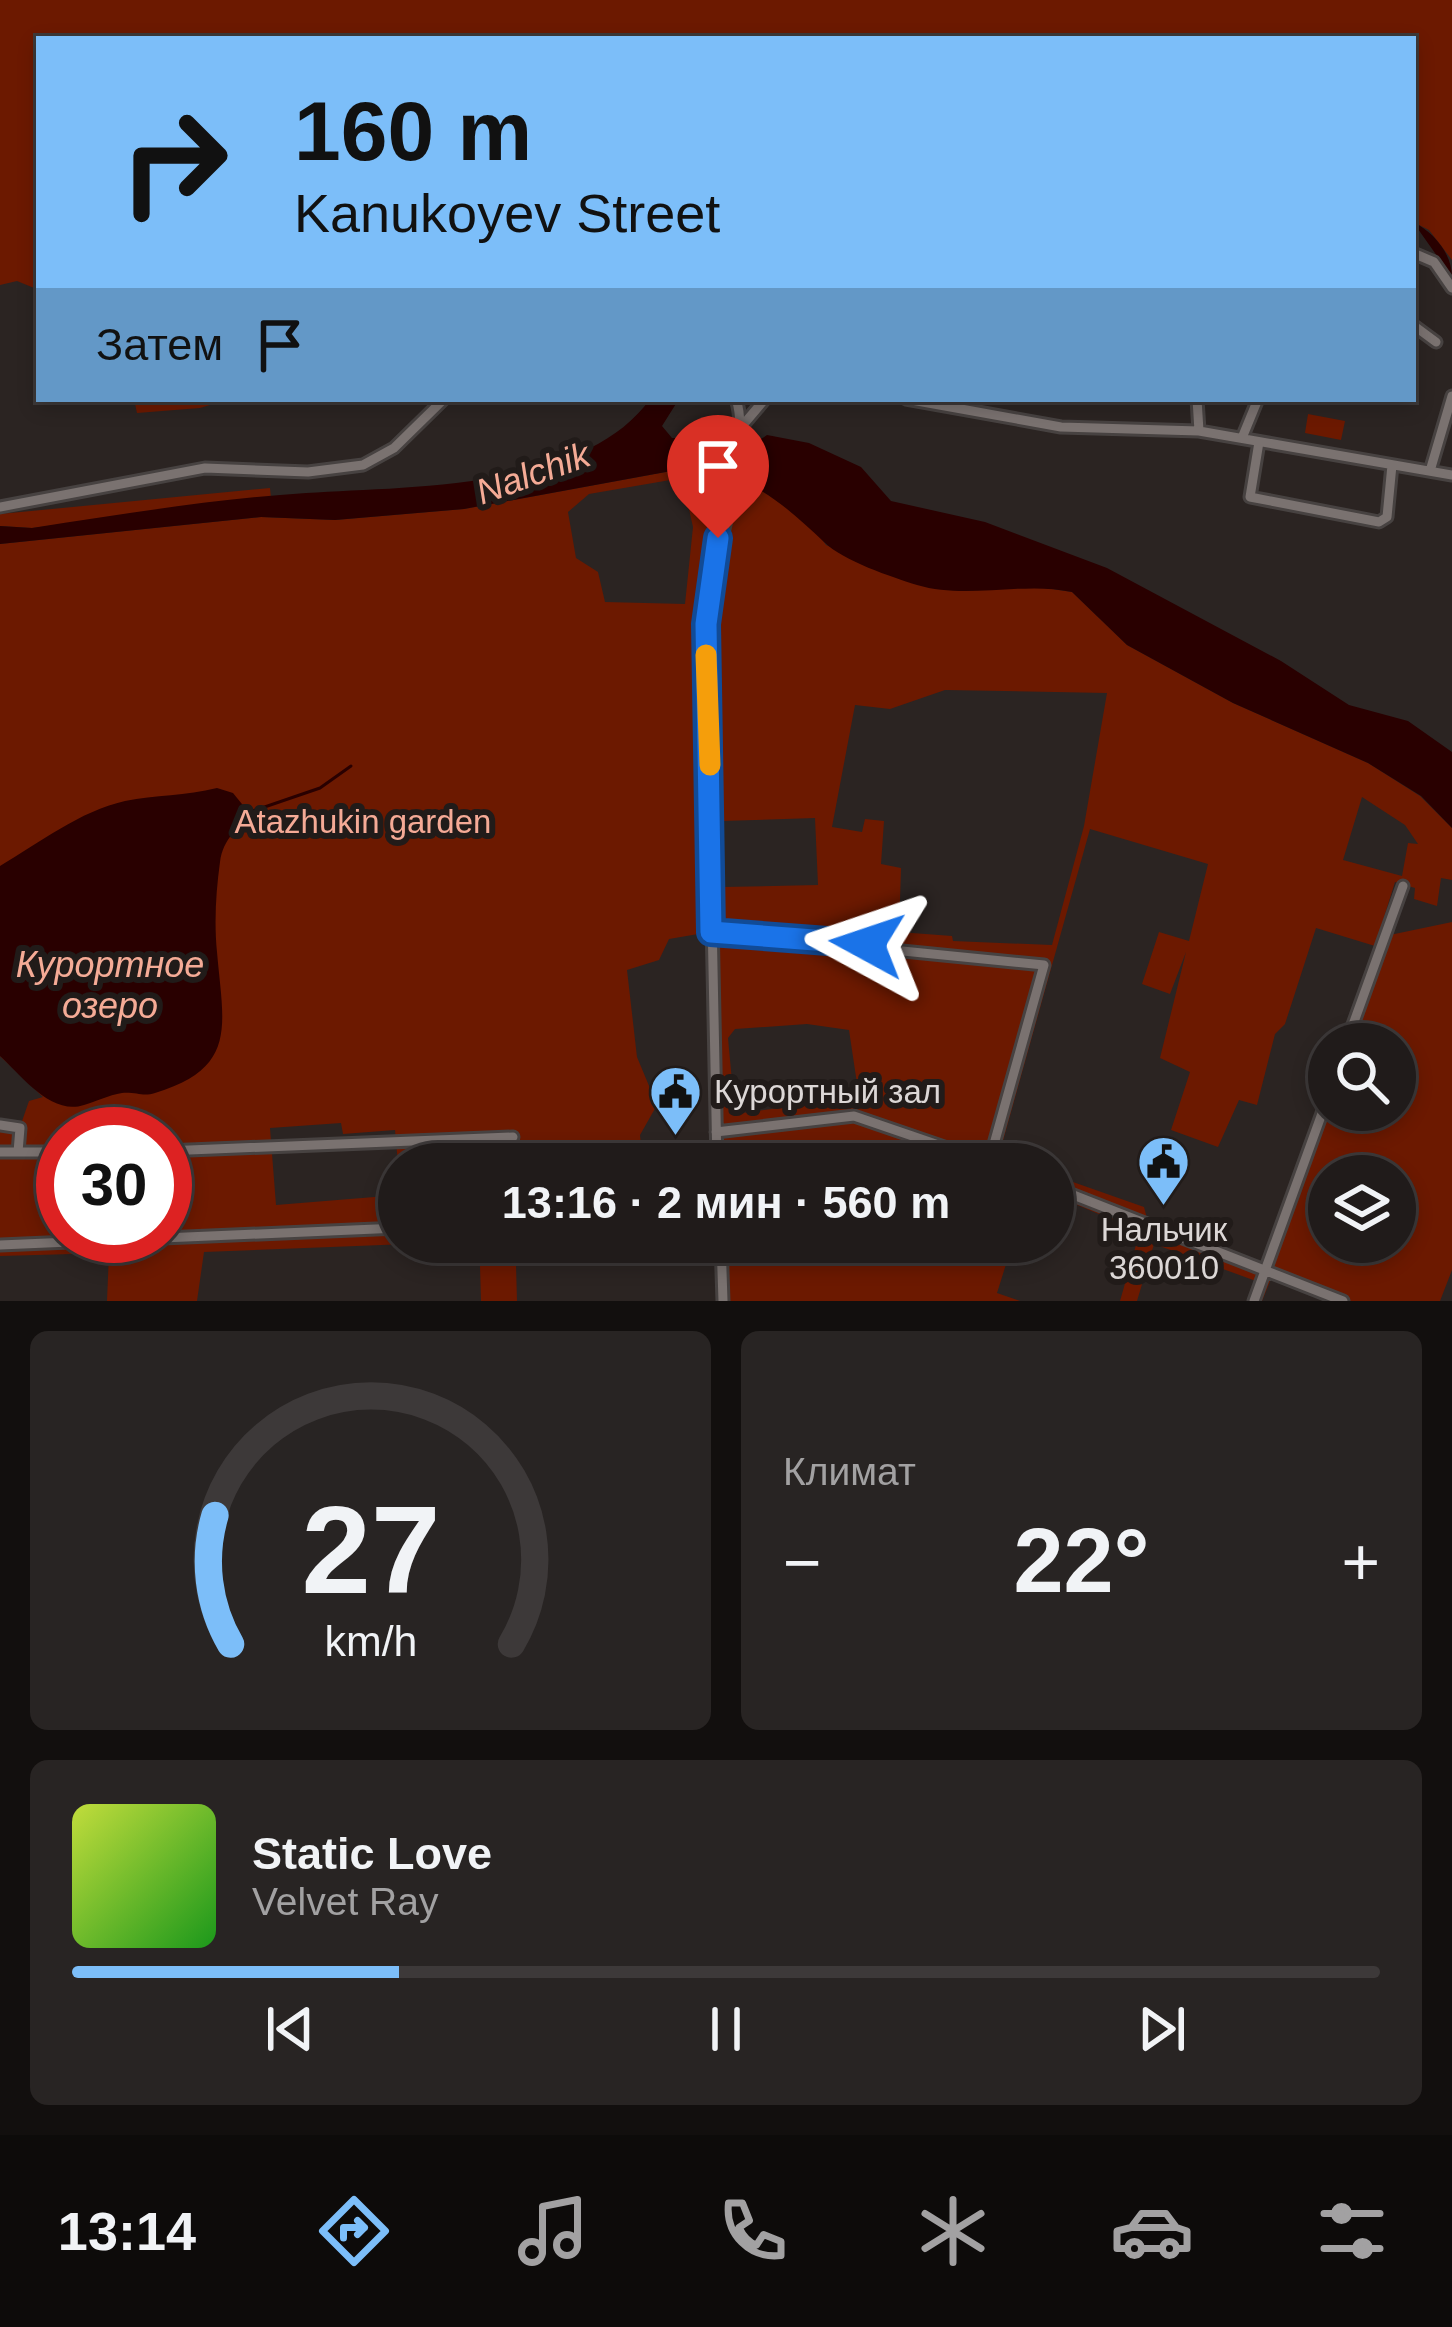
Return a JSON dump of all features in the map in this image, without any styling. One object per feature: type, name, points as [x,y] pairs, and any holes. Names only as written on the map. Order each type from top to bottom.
[{"type":"street","points":[[1416,254],[1434,262],[1452,288]]},
{"type":"street","points":[[1416,327],[1436,342]]},
{"type":"street","points":[[1430,471],[1452,396]]},
{"type":"street","points":[[0,507],[205,468],[308,472],[362,465],[394,448],[441,402]]},
{"type":"street","points":[[716,1143],[706,624],[743,425],[737,402]]},
{"type":"street","points":[[743,425],[763,402]]},
{"type":"street","points":[[922,402],[1060,427],[1199,431],[1452,475]]},
{"type":"street","points":[[1197,402],[1199,431]]},
{"type":"street","points":[[1242,438],[1257,402]]},
{"type":"street","points":[[1259,442],[1250,497],[1379,522],[1387,517],[1393,465]]},
{"type":"street","points":[[1354,1023],[1403,886]]},
{"type":"street","points":[[711,932],[1045,966],[997,1143]]},
{"type":"street","points":[[716,1132],[854,1115],[934,1143]]},
{"type":"street","points":[[0,1125],[20,1128],[17,1152]]},
{"type":"street","points":[[1254,1301],[1316,1131]]},
{"type":"street","points":[[192,1150],[513,1137]]},
{"type":"street","points":[[0,1152],[36,1152]]},
{"type":"street","points":[[1074,1195],[1343,1301]]},
{"type":"street","points":[[0,1245],[378,1229]]},
{"type":"street","points":[[722,1263],[723,1301]]},
{"type":"green space","points":[[0,0],[1452,0],[1452,260],[1429,230],[1416,224],[1416,36],[36,36],[36,289],[17,281],[0,285]]},
{"type":"green space","points":[[135,402],[220,402],[200,408],[137,413]]},
{"type":"green space","points":[[1308,414],[1345,421],[1341,440],[1305,433]]},
{"type":"green space","name":"Atazhukin garden","points":[[682,469],[743,478],[811,524],[826,545],[884,570],[961,591],[1032,586],[1072,592],[1127,645],[1233,703],[1368,763],[1420,796],[1452,828],[1452,880],[1441,878],[1437,906],[1414,899],[1415,888],[1395,882],[1375,946],[1316,928],[1285,1024],[1275,1034],[1257,1105],[1239,1100],[1218,1147],[1171,1130],[1190,1072],[1160,1058],[1186,952],[1170,994],[1142,984],[1159,932],[1189,941],[1208,864],[1090,829],[1002,1143],[716,1143],[710,932],[669,939],[659,960],[627,970],[637,1057],[657,1105],[640,1135],[641,1143],[396,1143],[395,1130],[343,1134],[341,1123],[270,1128],[276,1205],[378,1197],[378,1245],[204,1252],[197,1301],[107,1301],[109,1263],[192,1263],[192,1107],[36,1107],[36,1255],[0,1256],[0,1125],[20,1127],[29,1101],[43,1097],[0,1056],[0,544],[261,517],[335,520],[464,509]],"holes":[[[682,478],[693,527],[685,604],[605,602],[598,572],[576,558],[568,512],[589,494]],[[945,690],[1107,693],[1084,826],[1052,945],[953,941],[952,936],[899,932],[901,868],[881,864],[884,821],[865,819],[862,832],[832,827],[855,705],[890,709]],[[1362,797],[1405,825],[1418,844],[1408,843],[1402,876],[1343,860]],[[815,818],[818,885],[723,887],[721,821]],[[807,1024],[849,1030],[859,1097],[735,1114],[728,1038],[735,1029]]]},
{"type":"green space","points":[[270,488],[271,498],[32,528],[0,526],[0,514]]},
{"type":"green space","points":[[1452,922],[1452,1270],[1440,1301],[1326,1301],[1271,1279],[1262,1301],[1249,1301],[1256,1281],[1154,1244],[1137,1301],[1120,1301],[1140,1231],[1074,1204],[1074,1182],[1144,1207],[1149,1226],[1265,1270],[1316,1131],[1416,1131],[1416,1023],[1354,1023],[1385,936]]},
{"type":"green space","points":[[722,1263],[1006,1263],[997,1293],[1020,1301],[723,1301]]},
{"type":"green space","points":[[516,1265],[517,1301],[481,1301],[480,1266]]},
{"type":"water","points":[[1416,224],[1440,245],[1452,277],[1416,226]]},
{"type":"water","name":"Nalchik","points":[[647,402],[677,402],[662,426],[672,438],[728,438],[751,446],[767,435],[809,443],[861,467],[891,501],[985,522],[1107,568],[1281,661],[1349,705],[1408,721],[1452,752],[1452,828],[1421,796],[1368,763],[1233,703],[1127,645],[1072,592],[1034,588],[955,591],[907,582],[843,556],[761,490],[704,470],[682,469],[464,509],[335,520],[261,517],[0,544],[0,526],[32,528],[237,499],[492,478],[583,452],[621,429]]},
{"type":"water","name":"Курортное озеро","points":[[217,788],[233,793],[246,809],[220,862],[216,929],[220,1040],[201,1071],[182,1083],[147,1095],[122,1093],[84,1105],[60,1105],[27,1083],[0,1056],[0,866],[92,812],[136,799]]},
{"type":"waterway","points":[[244,814],[320,788],[351,766]]},
{"type":"slow traffic","points":[[706,655],[710,765]]},
{"type":"place","name":"Курортный зал","points":[[675,1137]]},
{"type":"place","name":"Нальчик 360010","points":[[1164,1208]]},
{"type":"route","points":[[718,538],[706,624],[711,932],[867,944]]}]
